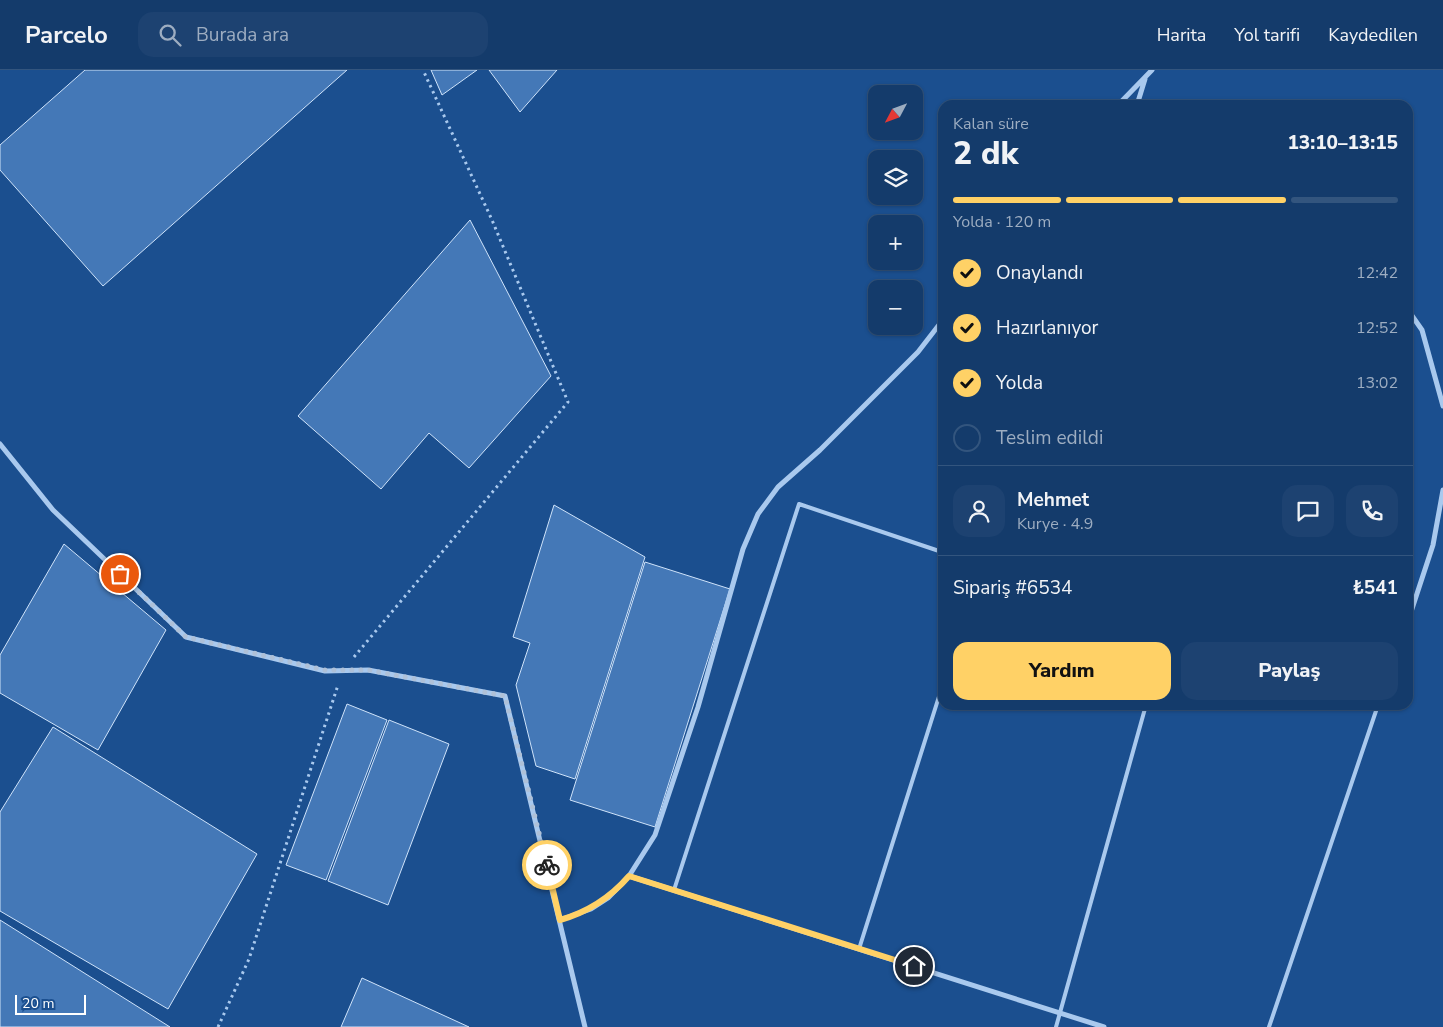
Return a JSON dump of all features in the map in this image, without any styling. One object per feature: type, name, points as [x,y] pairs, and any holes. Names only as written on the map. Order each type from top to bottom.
[{"type":"street","points":[[1123,100],[1152,70]]},
{"type":"street","points":[[1138,100],[1145,78]]},
{"type":"street","points":[[1413,317],[1422,330],[1442,396],[1443,406]]},
{"type":"street","points":[[560,920],[591,909],[608,898],[629,876],[655,835],[698,707],[743,550],[758,514],[778,487],[820,450],[918,352],[938,326]]},
{"type":"street","points":[[0,444],[53,510],[186,637],[325,670],[368,670],[505,696],[586,1027]]},
{"type":"street","points":[[1413,606],[1433,545],[1443,490]]},
{"type":"street","points":[[629,876],[1104,1027]]},
{"type":"lane","points":[[674,890],[799,504],[938,551]]},
{"type":"lane","points":[[859,949],[938,700]]},
{"type":"lane","points":[[1056,1027],[1145,710]]},
{"type":"lane","points":[[1269,1027],[1376,710]]},
{"type":"path","points":[[218,1027],[249,959],[343,670],[568,402],[492,220],[423,70]]},
{"type":"building","points":[[85,70],[347,70],[103,286],[0,170],[0,145]]},
{"type":"building","points":[[431,70],[477,70],[442,95]]},
{"type":"building","points":[[489,70],[557,70],[520,112]]},
{"type":"building","points":[[470,220],[551,376],[469,468],[429,433],[381,489],[298,416]]},
{"type":"building","points":[[554,505],[645,557],[575,779],[536,766],[516,685],[530,643],[513,637]]},
{"type":"building","points":[[64,544],[166,630],[98,750],[0,693],[0,655]]},
{"type":"building","points":[[645,562],[730,589],[655,827],[570,800]]},
{"type":"building","points":[[347,704],[387,720],[326,880],[286,865]]},
{"type":"building","points":[[389,720],[449,744],[388,905],[328,881]]},
{"type":"building","points":[[53,727],[257,854],[168,1009],[0,911],[0,812]]},
{"type":"building","points":[[0,920],[170,1027],[0,1027]]},
{"type":"building","points":[[362,978],[469,1027],[341,1027]]},
{"type":"way so far","points":[[120,574],[186,637],[325,670],[368,670],[505,696],[547,865]]},
{"type":"route","points":[[547,865],[560,920],[591,909],[608,898],[629,876],[914,966]]}]
